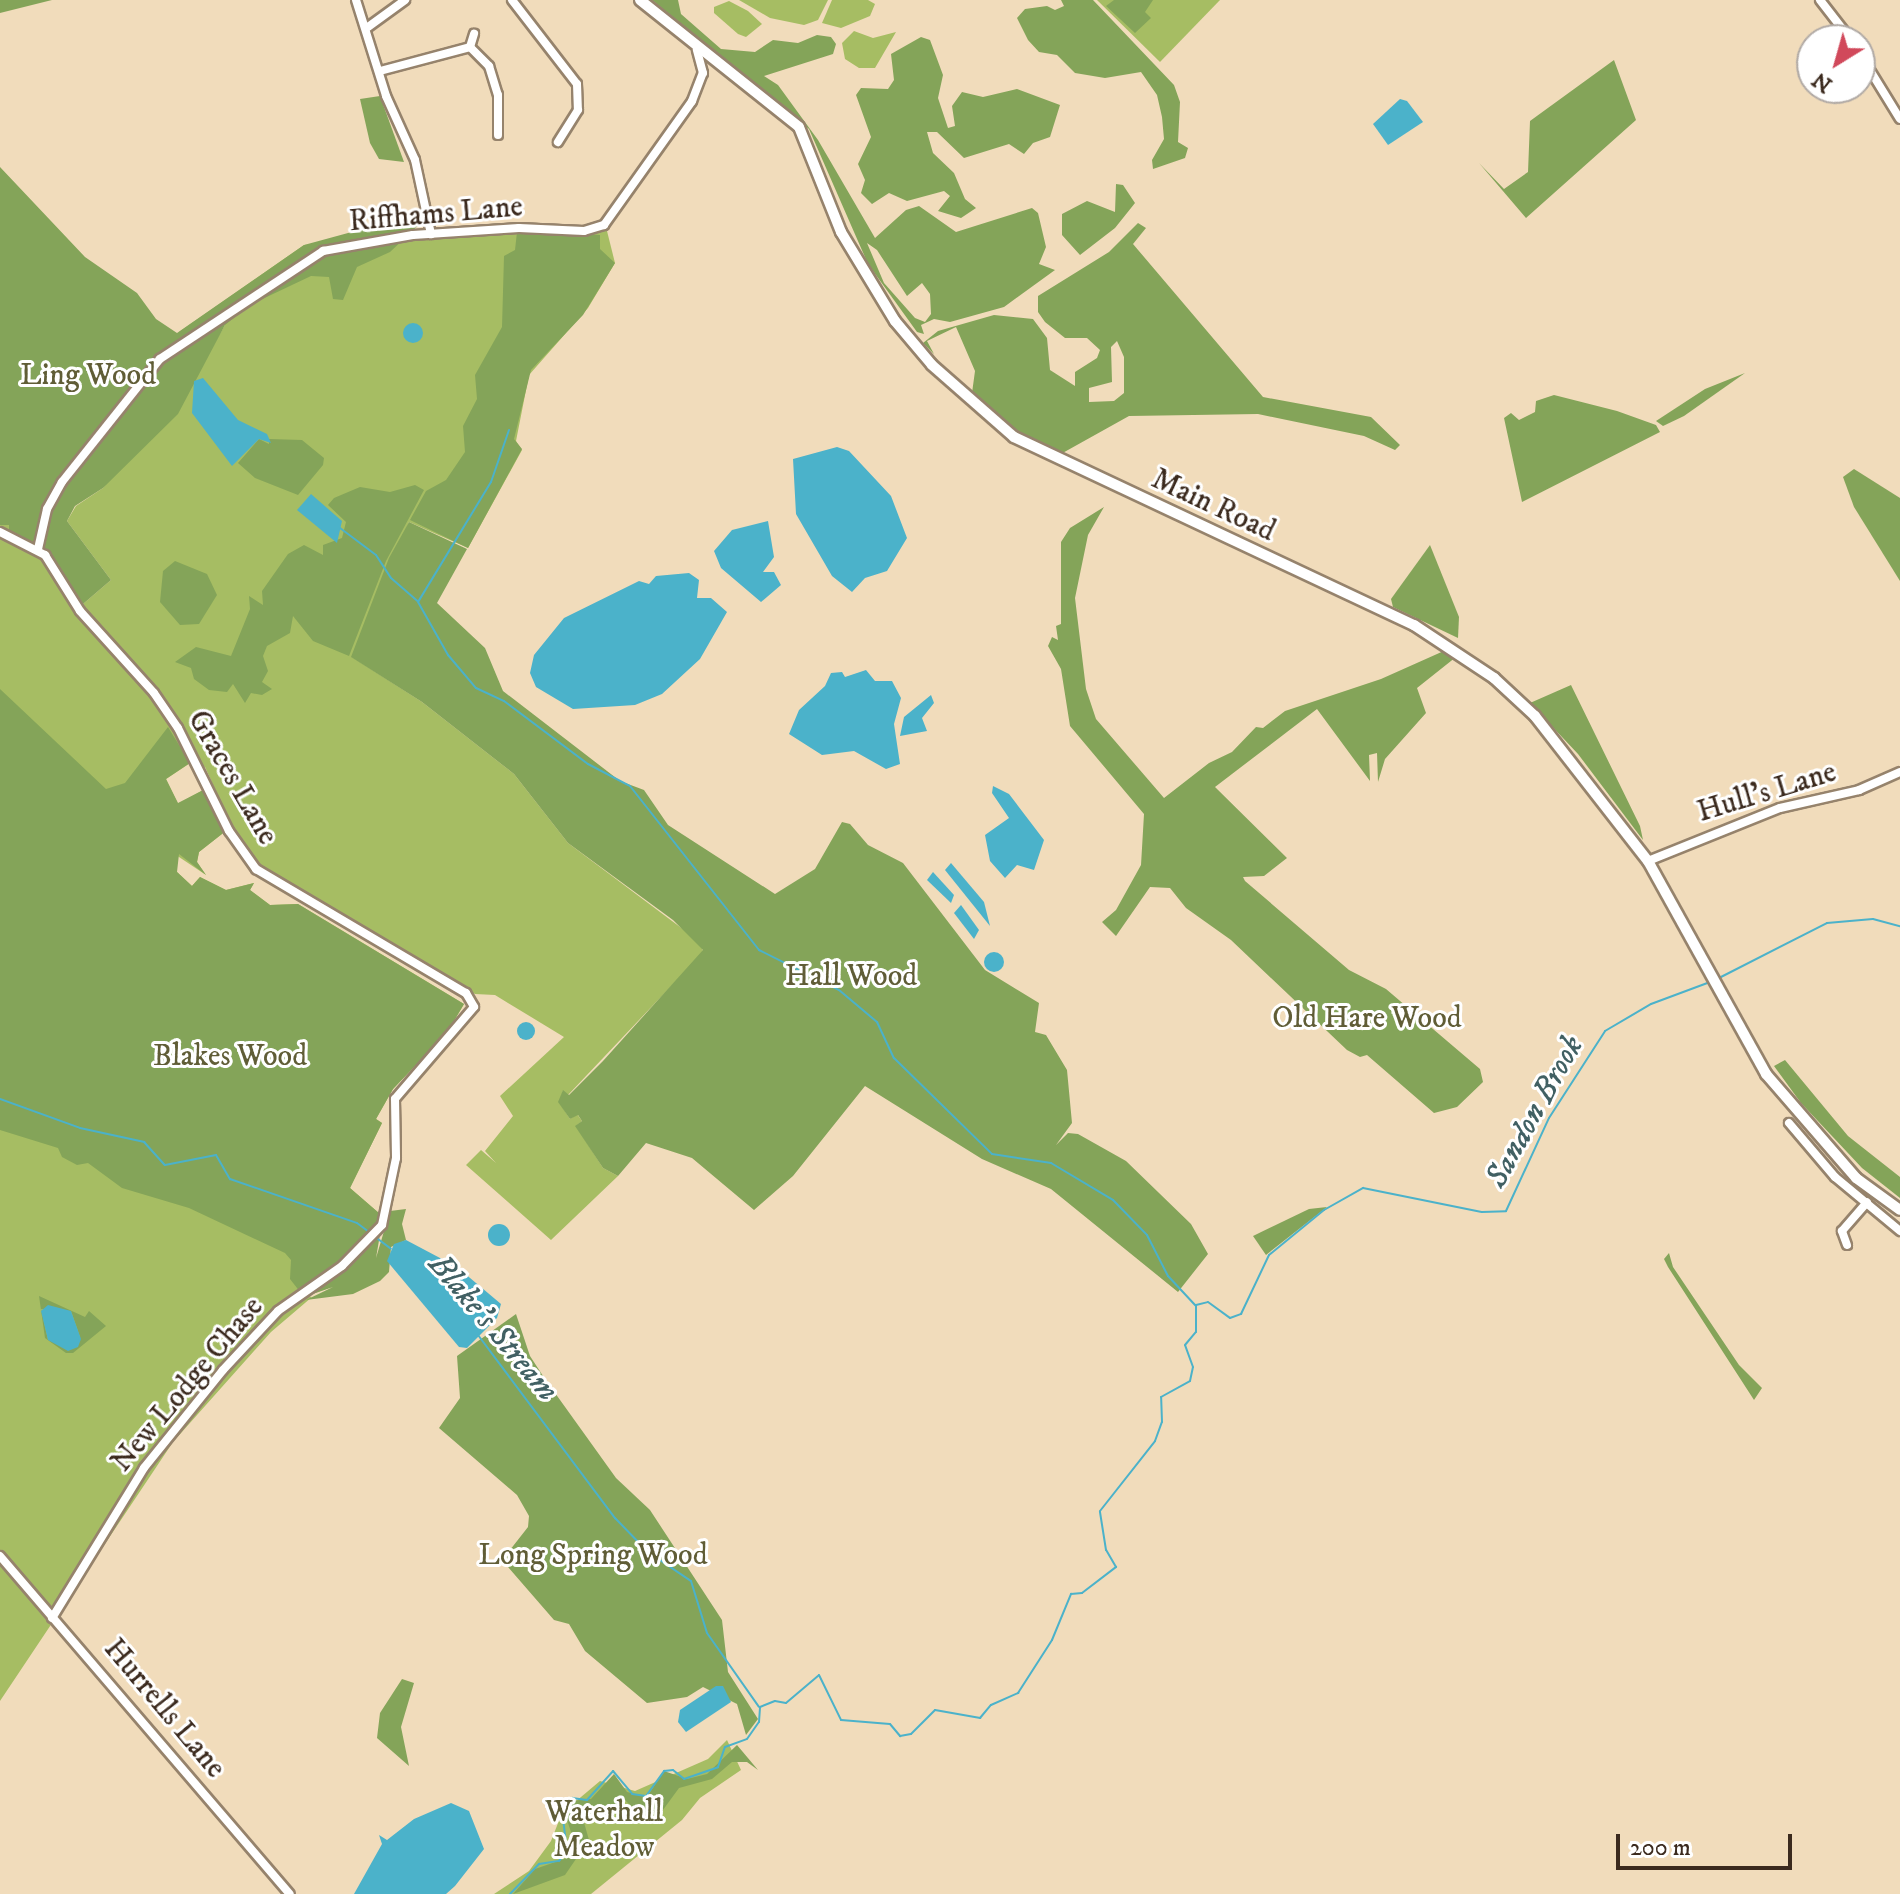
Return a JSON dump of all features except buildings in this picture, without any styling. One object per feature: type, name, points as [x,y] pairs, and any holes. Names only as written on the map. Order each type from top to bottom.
[{"type":"main road","name":"Main Road","points":[[640,0],[717,67],[799,127],[841,232],[866,275],[908,337],[972,404],[1039,452],[1414,625],[1457,652],[1535,716],[1648,861],[1766,1074],[1807,1127],[1856,1178],[1900,1210]]},
{"type":"street","points":[[356,0],[415,160],[431,234]]},
{"type":"street","points":[[368,27],[405,0]]},
{"type":"street","points":[[512,0],[577,84],[578,110],[558,142]]},
{"type":"street","points":[[1820,0],[1839,24]]},
{"type":"street","points":[[470,47],[474,34]]},
{"type":"street","points":[[380,71],[470,47]]},
{"type":"street","points":[[470,47],[489,66],[498,95],[498,135]]},
{"type":"street","points":[[697,50],[703,73],[717,67]]},
{"type":"street","name":"Riffhams Lane","points":[[38,549],[47,509],[62,482],[160,359],[323,251],[413,235],[519,228],[584,231],[604,225],[692,101],[703,73]]},
{"type":"street","points":[[1876,80],[1900,119]]},
{"type":"street","points":[[413,235],[428,223]]},
{"type":"street","points":[[0,532],[38,549]]},
{"type":"street","name":"Graces Lane","points":[[38,549],[80,611],[166,710],[229,831],[256,869],[474,1001]]},
{"type":"street","name":"Hull's Lane","points":[[1648,861],[1780,808],[1859,790],[1900,772]]},
{"type":"street","name":"New Lodge Chase","points":[[52,1618],[144,1468],[223,1370],[278,1311],[342,1266],[382,1225],[396,1158],[395,1099],[454,1036],[474,1001]]},
{"type":"street","points":[[1789,1123],[1820,1163],[1900,1231]]},
{"type":"street","points":[[1847,1245],[1842,1231],[1867,1202]]},
{"type":"street","name":"Hurrells Lane","points":[[0,1556],[290,1894]]},
{"type":"green space","points":[[0,0],[52,0],[0,13]]},
{"type":"green space","points":[[652,0],[678,0],[681,14],[721,49],[755,52],[773,40],[798,43],[817,35],[831,37],[836,44],[833,54],[764,76],[778,85],[818,140],[875,238],[906,210],[919,206],[956,232],[1032,208],[1038,213],[1046,247],[1039,264],[1055,270],[1004,307],[950,322],[934,319],[921,325],[924,334],[917,332],[868,264],[809,129]],"holes":[[[867,243],[877,250],[907,296],[922,283],[930,294],[931,314],[925,322],[915,318],[884,283]]]},
{"type":"green space","points":[[739,0],[828,0],[818,20],[804,25],[770,18]]},
{"type":"green space","points":[[832,0],[868,0],[875,4],[870,16],[841,28],[822,23]]},
{"type":"green space","points":[[1061,0],[1093,0],[1174,85],[1180,102],[1178,142],[1188,148],[1185,158],[1153,169],[1152,160],[1164,139],[1162,117],[1157,95],[1141,72],[1105,78],[1075,73],[1057,55],[1039,52],[1028,40],[1017,18],[1025,9],[1047,6],[1055,10],[1064,6]]},
{"type":"green space","points":[[1097,0],[1220,0],[1160,62]]},
{"type":"green space","points":[[1114,0],[1153,0],[1145,12],[1151,18],[1135,33],[1106,6]]},
{"type":"green space","points":[[729,1],[748,11],[762,24],[746,37],[738,34],[714,13],[714,7]]},
{"type":"green space","points":[[854,31],[873,38],[896,32],[875,68],[859,68],[845,59],[842,43]]},
{"type":"green space","points":[[921,37],[930,40],[943,75],[938,98],[948,128],[955,126],[952,106],[962,92],[983,97],[1017,89],[1060,105],[1050,137],[1033,143],[1024,154],[1009,144],[964,158],[937,132],[927,132],[933,153],[954,173],[965,199],[976,208],[961,218],[938,211],[950,196],[944,191],[907,201],[889,193],[872,204],[861,193],[865,180],[858,164],[871,137],[856,95],[861,88],[888,89],[894,80],[891,54]]},
{"type":"green space","points":[[1614,60],[1636,120],[1526,218],[1479,163],[1504,189],[1528,172],[1530,121]]},
{"type":"green space","points":[[380,96],[404,162],[379,159],[370,143],[360,99]]},
{"type":"green space","name":"Ling Wood","points":[[0,167],[85,257],[137,293],[156,319],[177,333],[304,245],[359,230],[422,222],[390,252],[357,267],[343,300],[333,299],[329,277],[311,276],[250,305],[225,325],[178,414],[103,488],[75,506],[67,521],[111,580],[83,604],[48,551],[9,534],[9,525],[0,525]]},
{"type":"green space","points":[[1116,184],[1123,185],[1135,203],[1115,228],[1080,255],[1062,235],[1062,214],[1087,201],[1115,212]]},
{"type":"green space","points":[[1138,223],[1146,228],[1133,244],[1263,397],[1371,417],[1400,445],[1395,450],[1364,436],[1258,414],[1129,416],[1059,455],[1020,436],[972,393],[975,371],[956,327],[927,341],[934,354],[923,343],[938,331],[994,315],[1033,319],[1047,338],[1050,370],[1075,386],[1075,372],[1097,358],[1100,350],[1087,338],[1065,338],[1045,322],[1038,312],[1038,296],[1109,252]],"holes":[[[1117,341],[1124,357],[1124,393],[1114,401],[1089,402],[1089,388],[1112,382],[1111,347]]]},
{"type":"green space","points":[[607,231],[615,263],[588,308],[529,375],[516,441],[522,450],[468,548],[409,522],[352,657],[422,702],[514,774],[568,843],[700,942],[703,951],[694,962],[568,1095],[563,1091],[559,1102],[570,1119],[577,1114],[582,1121],[576,1126],[603,1168],[618,1176],[551,1240],[466,1165],[481,1150],[496,1163],[485,1151],[513,1116],[500,1096],[564,1037],[495,995],[475,994],[265,870],[234,831],[205,767],[190,763],[166,779],[178,804],[207,788],[227,830],[199,852],[197,862],[206,875],[176,855],[177,872],[192,886],[200,877],[226,890],[254,883],[250,890],[270,905],[298,904],[464,1004],[448,1031],[393,1089],[376,1119],[382,1123],[350,1188],[380,1214],[384,1211],[350,1280],[307,1296],[312,1297],[271,1332],[173,1442],[0,1701],[0,525],[10,525],[10,534],[48,551],[83,604],[111,580],[67,521],[76,506],[103,488],[201,366],[225,325],[179,332],[304,245],[426,234]]},
{"type":"green space","points":[[517,232],[600,235],[600,249],[615,263],[583,315],[531,370],[514,439],[522,449],[468,548],[410,520],[426,491],[446,480],[465,452],[463,426],[477,399],[475,375],[502,327],[504,256],[515,250]]},
{"type":"green space","points":[[1745,373],[1684,416],[1663,426],[1656,421],[1705,389]]},
{"type":"green space","points":[[1554,395],[1617,411],[1656,425],[1660,432],[1522,502],[1504,418],[1511,413],[1519,420],[1535,412],[1536,401]]},
{"type":"green space","points":[[259,439],[269,444],[269,439],[302,440],[324,458],[323,465],[298,495],[255,478],[238,463]]},
{"type":"green space","points":[[1854,469],[1900,498],[1900,581],[1854,507],[1843,477]]},
{"type":"green space","points":[[415,485],[424,490],[386,561],[349,656],[313,641],[293,616],[290,633],[267,646],[263,656],[268,671],[262,682],[272,689],[262,695],[251,693],[245,703],[233,684],[227,692],[209,690],[194,679],[191,668],[175,662],[196,647],[231,656],[250,609],[249,596],[263,605],[262,591],[288,554],[304,545],[323,555],[323,545],[342,538],[346,522],[328,505],[334,498],[360,487],[390,492]]},
{"type":"green space","name":"Old Hare Wood","points":[[1104,507],[1088,535],[1075,598],[1086,689],[1096,719],[1164,798],[1209,763],[1232,752],[1256,727],[1263,728],[1285,711],[1381,679],[1446,650],[1456,657],[1417,688],[1426,713],[1385,759],[1378,782],[1377,753],[1369,755],[1370,781],[1317,709],[1215,787],[1287,858],[1264,876],[1243,877],[1245,881],[1349,970],[1386,989],[1480,1069],[1483,1082],[1457,1107],[1434,1113],[1367,1055],[1360,1057],[1347,1050],[1231,940],[1186,908],[1170,888],[1150,887],[1116,936],[1102,922],[1116,910],[1141,865],[1144,814],[1070,726],[1061,669],[1048,646],[1052,637],[1058,640],[1056,626],[1061,624],[1061,542],[1070,528]]},
{"type":"green space","name":"Hall Wood","points":[[409,522],[467,549],[437,603],[485,648],[503,691],[620,781],[644,790],[668,825],[775,894],[815,869],[842,822],[850,824],[868,845],[903,863],[985,970],[1039,1003],[1035,1032],[1046,1035],[1067,1070],[1072,1123],[1056,1145],[1068,1133],[1078,1134],[1126,1161],[1191,1224],[1208,1254],[1178,1292],[1051,1189],[982,1159],[865,1086],[793,1176],[754,1210],[692,1158],[646,1143],[618,1176],[603,1168],[575,1126],[582,1121],[578,1115],[570,1119],[558,1102],[563,1090],[569,1095],[603,1061],[703,950],[673,920],[568,843],[514,774],[422,702],[351,657],[389,558]]},
{"type":"green space","points":[[1430,545],[1459,617],[1458,638],[1393,607],[1391,599]]},
{"type":"green space","points":[[175,561],[207,574],[217,595],[199,624],[180,625],[160,602],[163,571]]},
{"type":"green space","points":[[1571,685],[1640,826],[1643,840],[1578,754],[1530,703]]},
{"type":"green space","name":"Blakes Wood","points":[[0,689],[106,789],[125,783],[168,727],[190,763],[166,779],[178,803],[207,788],[227,830],[199,852],[197,862],[206,875],[179,854],[177,872],[192,886],[200,877],[226,890],[254,883],[250,890],[270,905],[298,904],[464,1004],[448,1031],[393,1089],[376,1119],[382,1123],[350,1188],[380,1214],[384,1211],[376,1258],[390,1211],[406,1209],[402,1224],[406,1240],[391,1247],[389,1272],[380,1281],[353,1294],[306,1300],[333,1287],[304,1297],[290,1279],[291,1260],[285,1253],[189,1208],[122,1188],[88,1163],[77,1165],[62,1157],[58,1148],[0,1130]]},
{"type":"green space","points":[[1785,1060],[1848,1136],[1900,1177],[1900,1198],[1862,1168],[1801,1103],[1774,1066]]},
{"type":"green space","points":[[1327,1207],[1266,1255],[1253,1236],[1309,1209]]},
{"type":"green space","points":[[1669,1253],[1673,1267],[1739,1365],[1762,1388],[1754,1400],[1668,1267],[1664,1259]]},
{"type":"green space","points":[[39,1296],[85,1317],[89,1311],[106,1326],[73,1353],[66,1353],[45,1338]],"holes":[[[41,1309],[71,1311],[80,1337],[48,1340]]]},
{"type":"green space","name":"Long Spring Wood","points":[[516,1314],[530,1356],[545,1379],[616,1478],[650,1510],[722,1620],[728,1672],[758,1719],[746,1735],[737,1704],[703,1687],[687,1697],[647,1703],[585,1651],[569,1624],[554,1620],[502,1560],[528,1527],[529,1516],[517,1495],[439,1428],[460,1398],[457,1356]]},
{"type":"green space","points":[[402,1679],[414,1683],[401,1727],[409,1766],[377,1738],[380,1713]]},
{"type":"green space","name":"Waterhall Meadow","points":[[727,1740],[741,1770],[700,1798],[682,1820],[591,1894],[494,1894],[529,1871],[551,1841],[562,1813],[600,1781],[635,1791],[708,1759]]},
{"type":"green space","points":[[737,1745],[758,1770],[747,1762],[732,1762],[712,1779],[679,1788],[660,1814],[634,1809],[625,1800],[602,1818],[583,1819],[589,1840],[565,1875],[513,1894],[535,1869],[567,1858],[571,1832],[564,1811],[570,1801],[591,1799],[614,1774],[627,1792],[647,1797],[664,1771],[687,1779],[707,1774]]},
{"type":"water","points":[[1400,99],[1407,101],[1423,122],[1388,145],[1373,124]]},
{"type":"water","points":[[413,323],[420,326],[423,333],[420,340],[413,343],[406,340],[403,333],[406,326]]},
{"type":"water","points":[[203,378],[238,420],[267,434],[271,443],[259,439],[232,466],[192,413],[194,381]]},
{"type":"water","points":[[837,447],[849,451],[891,496],[907,538],[887,571],[865,578],[852,592],[832,576],[796,514],[793,459]]},
{"type":"water","points":[[311,494],[342,521],[337,543],[297,510]]},
{"type":"water","points":[[768,521],[774,557],[763,572],[774,572],[781,585],[761,602],[721,568],[714,551],[732,530]]},
{"type":"water","points":[[689,573],[699,580],[697,598],[711,598],[727,612],[700,659],[662,694],[635,705],[573,709],[536,687],[530,673],[534,655],[564,618],[639,581],[649,584],[656,576]]},
{"type":"water","points":[[866,670],[875,681],[892,681],[901,698],[894,724],[900,764],[886,769],[854,751],[822,755],[789,734],[799,710],[825,686],[831,673],[842,672],[845,677]]},
{"type":"water","points":[[931,695],[934,703],[922,718],[927,731],[900,736],[904,717]]},
{"type":"water","points":[[993,786],[1009,794],[1044,840],[1034,870],[1017,865],[1005,878],[990,861],[985,835],[1009,818],[992,793]]},
{"type":"water","points":[[951,863],[984,902],[990,926],[945,870]]},
{"type":"water","points":[[933,872],[954,895],[951,903],[927,880]]},
{"type":"water","points":[[961,905],[979,930],[974,939],[954,913]]},
{"type":"water","points":[[994,952],[1001,955],[1004,962],[1001,969],[994,972],[987,969],[984,962],[987,955]]},
{"type":"water","points":[[526,1022],[535,1031],[526,1040],[517,1031]]},
{"type":"water","points":[[499,1224],[507,1227],[510,1235],[507,1243],[499,1246],[491,1243],[488,1235],[491,1227]]},
{"type":"water","points":[[406,1240],[457,1267],[501,1304],[497,1318],[467,1348],[459,1347],[387,1261],[394,1244]]},
{"type":"water","points":[[48,1305],[71,1311],[81,1339],[78,1347],[68,1351],[48,1340],[41,1311]]},
{"type":"water","points":[[716,1686],[723,1686],[731,1702],[686,1732],[678,1722],[680,1710]]},
{"type":"water","points":[[451,1803],[469,1811],[484,1849],[455,1886],[446,1894],[354,1894],[382,1844],[379,1835],[387,1840],[414,1819]]},
{"type":"waterway","points":[[509,430],[491,482],[418,602],[448,655],[476,688],[504,701],[588,764],[630,786],[759,950],[839,990],[877,1022],[894,1058],[992,1154],[1051,1163],[1113,1200],[1147,1235],[1168,1276],[1195,1305]]},
{"type":"waterway","points":[[340,528],[376,555],[391,578],[417,601]]},
{"type":"waterway","name":"Sandon Brook","points":[[1719,978],[1827,923],[1873,919],[1900,926]]},
{"type":"waterway","name":"Sandon Brook","points":[[510,1894],[539,1864],[559,1861],[567,1851],[562,1810],[572,1798],[587,1800],[613,1771],[632,1794],[646,1796],[664,1771],[673,1770],[684,1779],[718,1767],[725,1747],[747,1739],[759,1722],[760,1707],[775,1701],[786,1703],[819,1675],[841,1720],[890,1724],[900,1736],[911,1734],[935,1710],[980,1718],[991,1705],[1018,1693],[1052,1640],[1071,1594],[1082,1593],[1116,1567],[1106,1550],[1100,1511],[1155,1441],[1162,1422],[1161,1397],[1190,1381],[1193,1367],[1185,1345],[1196,1332],[1196,1305],[1208,1302],[1230,1318],[1241,1314],[1269,1255],[1324,1210],[1363,1188],[1482,1212],[1506,1211],[1549,1118],[1605,1031],[1651,1004],[1710,982]]},
{"type":"waterway","name":"Blake's Stream","points":[[0,1099],[80,1128],[144,1142],[165,1165],[216,1155],[230,1179],[357,1223],[369,1232]]},
{"type":"waterway","name":"Blake's Stream","points":[[374,1236],[391,1249]]},
{"type":"waterway","name":"Blake's Stream","points":[[478,1335],[615,1518],[648,1552],[691,1581],[707,1633],[759,1707]]}]
